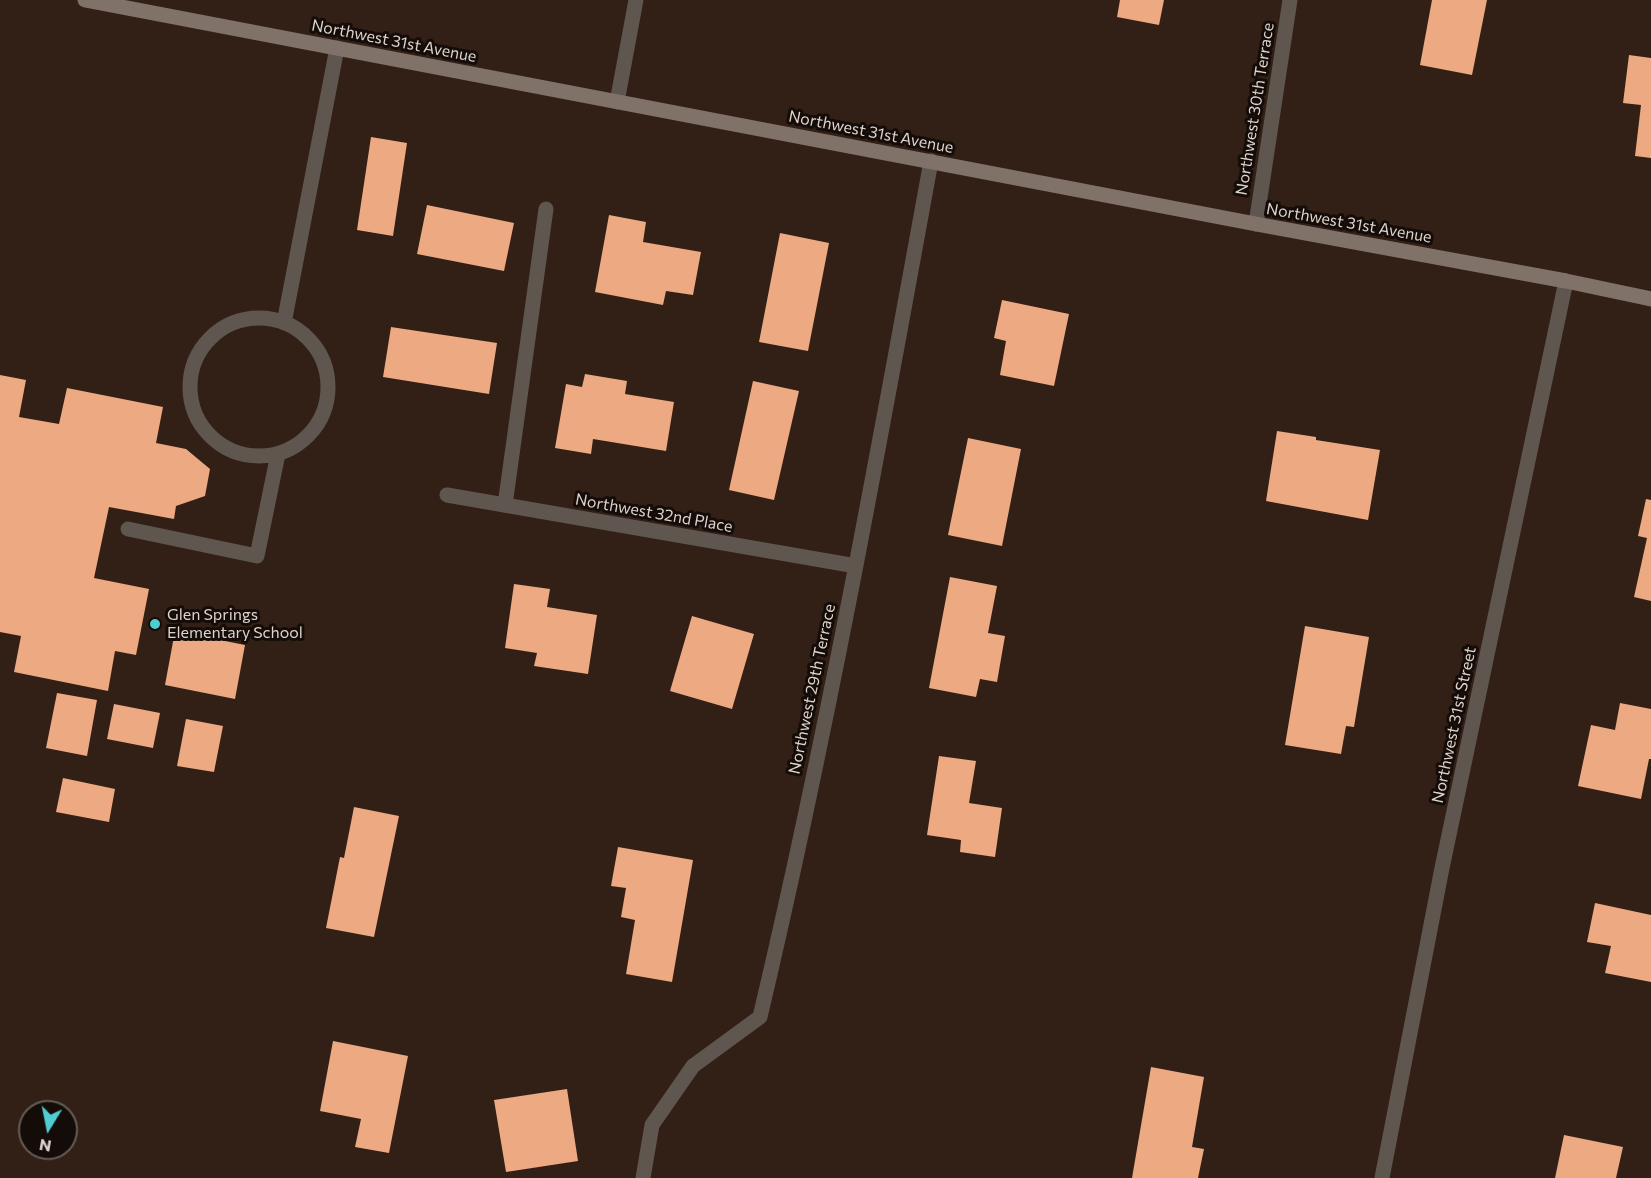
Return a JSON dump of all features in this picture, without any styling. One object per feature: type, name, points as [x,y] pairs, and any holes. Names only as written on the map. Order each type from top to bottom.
[{"type":"street","name":"Northwest 31st Avenue","points":[[85,0],[1651,299]]},
{"type":"street","points":[[617,102],[636,0]]},
{"type":"street","name":"Northwest 30th Terrace","points":[[1256,224],[1290,0]]},
{"type":"street","points":[[284,322],[337,48]]},
{"type":"street","name":"Northwest 29th Terrace","points":[[643,1178],[652,1125],[693,1066],[760,1017],[779,938],[856,566],[931,161]]},
{"type":"street","points":[[505,506],[546,209]]},
{"type":"street","name":"Northwest 31st Street","points":[[1382,1178],[1442,868],[1566,281]]},
{"type":"street","points":[[260,318],[284,322],[303,333],[317,350],[326,369],[328,391],[324,411],[314,430],[298,445],[278,454],[257,456],[233,452],[213,439],[198,420],[190,398],[190,374],[199,351],[215,333],[236,322],[260,318]]},
{"type":"street","points":[[128,529],[257,556],[278,454]]},
{"type":"street","name":"Northwest 32nd Place","points":[[447,495],[856,566]]},
{"type":"building","points":[[1120,0],[1164,0],[1159,25],[1117,17]]},
{"type":"building","points":[[1432,0],[1487,0],[1472,75],[1420,65]]},
{"type":"building","points":[[1629,55],[1651,58],[1651,158],[1635,156],[1641,105],[1623,103]]},
{"type":"building","points":[[371,137],[407,143],[393,236],[357,230]]},
{"type":"building","points":[[427,205],[514,223],[504,271],[417,254]]},
{"type":"building","points":[[609,215],[646,222],[643,242],[701,252],[693,295],[666,291],[663,305],[595,292]]},
{"type":"building","points":[[780,233],[829,243],[808,351],[759,342]]},
{"type":"building","points":[[1002,300],[1069,314],[1054,386],[1000,375],[1006,341],[994,338]]},
{"type":"building","points":[[391,327],[497,343],[489,394],[383,377]]},
{"type":"building","points":[[585,374],[627,381],[625,394],[674,402],[666,451],[593,439],[591,454],[555,448],[566,384],[582,387]]},
{"type":"building","points":[[0,375],[26,380],[19,417],[59,424],[67,388],[163,407],[156,443],[186,449],[210,469],[205,496],[176,506],[174,519],[109,507],[94,578],[149,589],[136,655],[115,651],[108,691],[14,672],[21,636],[0,632]]},
{"type":"building","points":[[753,381],[799,391],[774,500],[729,490]]},
{"type":"building","points":[[1277,431],[1380,450],[1368,520],[1266,501]]},
{"type":"building","points":[[968,438],[1021,449],[1002,546],[948,535]]},
{"type":"building","points":[[1646,499],[1651,500],[1651,601],[1634,597],[1647,538],[1638,536]]},
{"type":"building","points":[[950,577],[997,586],[988,633],[1005,636],[997,682],[980,679],[976,697],[929,688]]},
{"type":"building","points":[[514,584],[550,589],[547,607],[597,615],[588,674],[534,666],[537,653],[505,648]]},
{"type":"building","points":[[692,616],[754,634],[732,709],[670,691]]},
{"type":"building","points":[[1305,626],[1369,637],[1354,727],[1346,726],[1341,754],[1285,745]]},
{"type":"building","points":[[175,631],[245,645],[235,699],[165,685]]},
{"type":"building","points":[[57,693],[97,700],[87,756],[46,748]]},
{"type":"building","points":[[1620,703],[1651,709],[1651,759],[1649,759],[1641,799],[1578,786],[1591,725],[1615,730]]},
{"type":"building","points":[[114,704],[160,713],[153,748],[107,739]]},
{"type":"building","points":[[186,719],[223,726],[214,772],[177,766]]},
{"type":"building","points":[[939,756],[976,761],[969,803],[1002,808],[995,857],[960,852],[961,840],[927,835]]},
{"type":"building","points":[[63,778],[115,789],[109,822],[56,812]]},
{"type":"building","points":[[354,807],[399,816],[374,937],[326,928],[340,857],[344,858]]},
{"type":"building","points":[[618,847],[693,860],[672,982],[626,974],[635,920],[621,917],[626,888],[611,886]]},
{"type":"building","points":[[1595,903],[1651,915],[1651,982],[1605,973],[1611,946],[1587,942]]},
{"type":"building","points":[[333,1041],[408,1056],[389,1153],[355,1147],[361,1119],[320,1111]]},
{"type":"building","points":[[1151,1067],[1204,1077],[1192,1147],[1204,1149],[1198,1178],[1132,1178]]},
{"type":"building","points":[[567,1089],[578,1161],[506,1172],[494,1100]]},
{"type":"building","points":[[1564,1135],[1623,1147],[1616,1178],[1555,1178]]},
{"type":"place","name":"Glen Springs Elementary School","points":[[155,624]]}]
